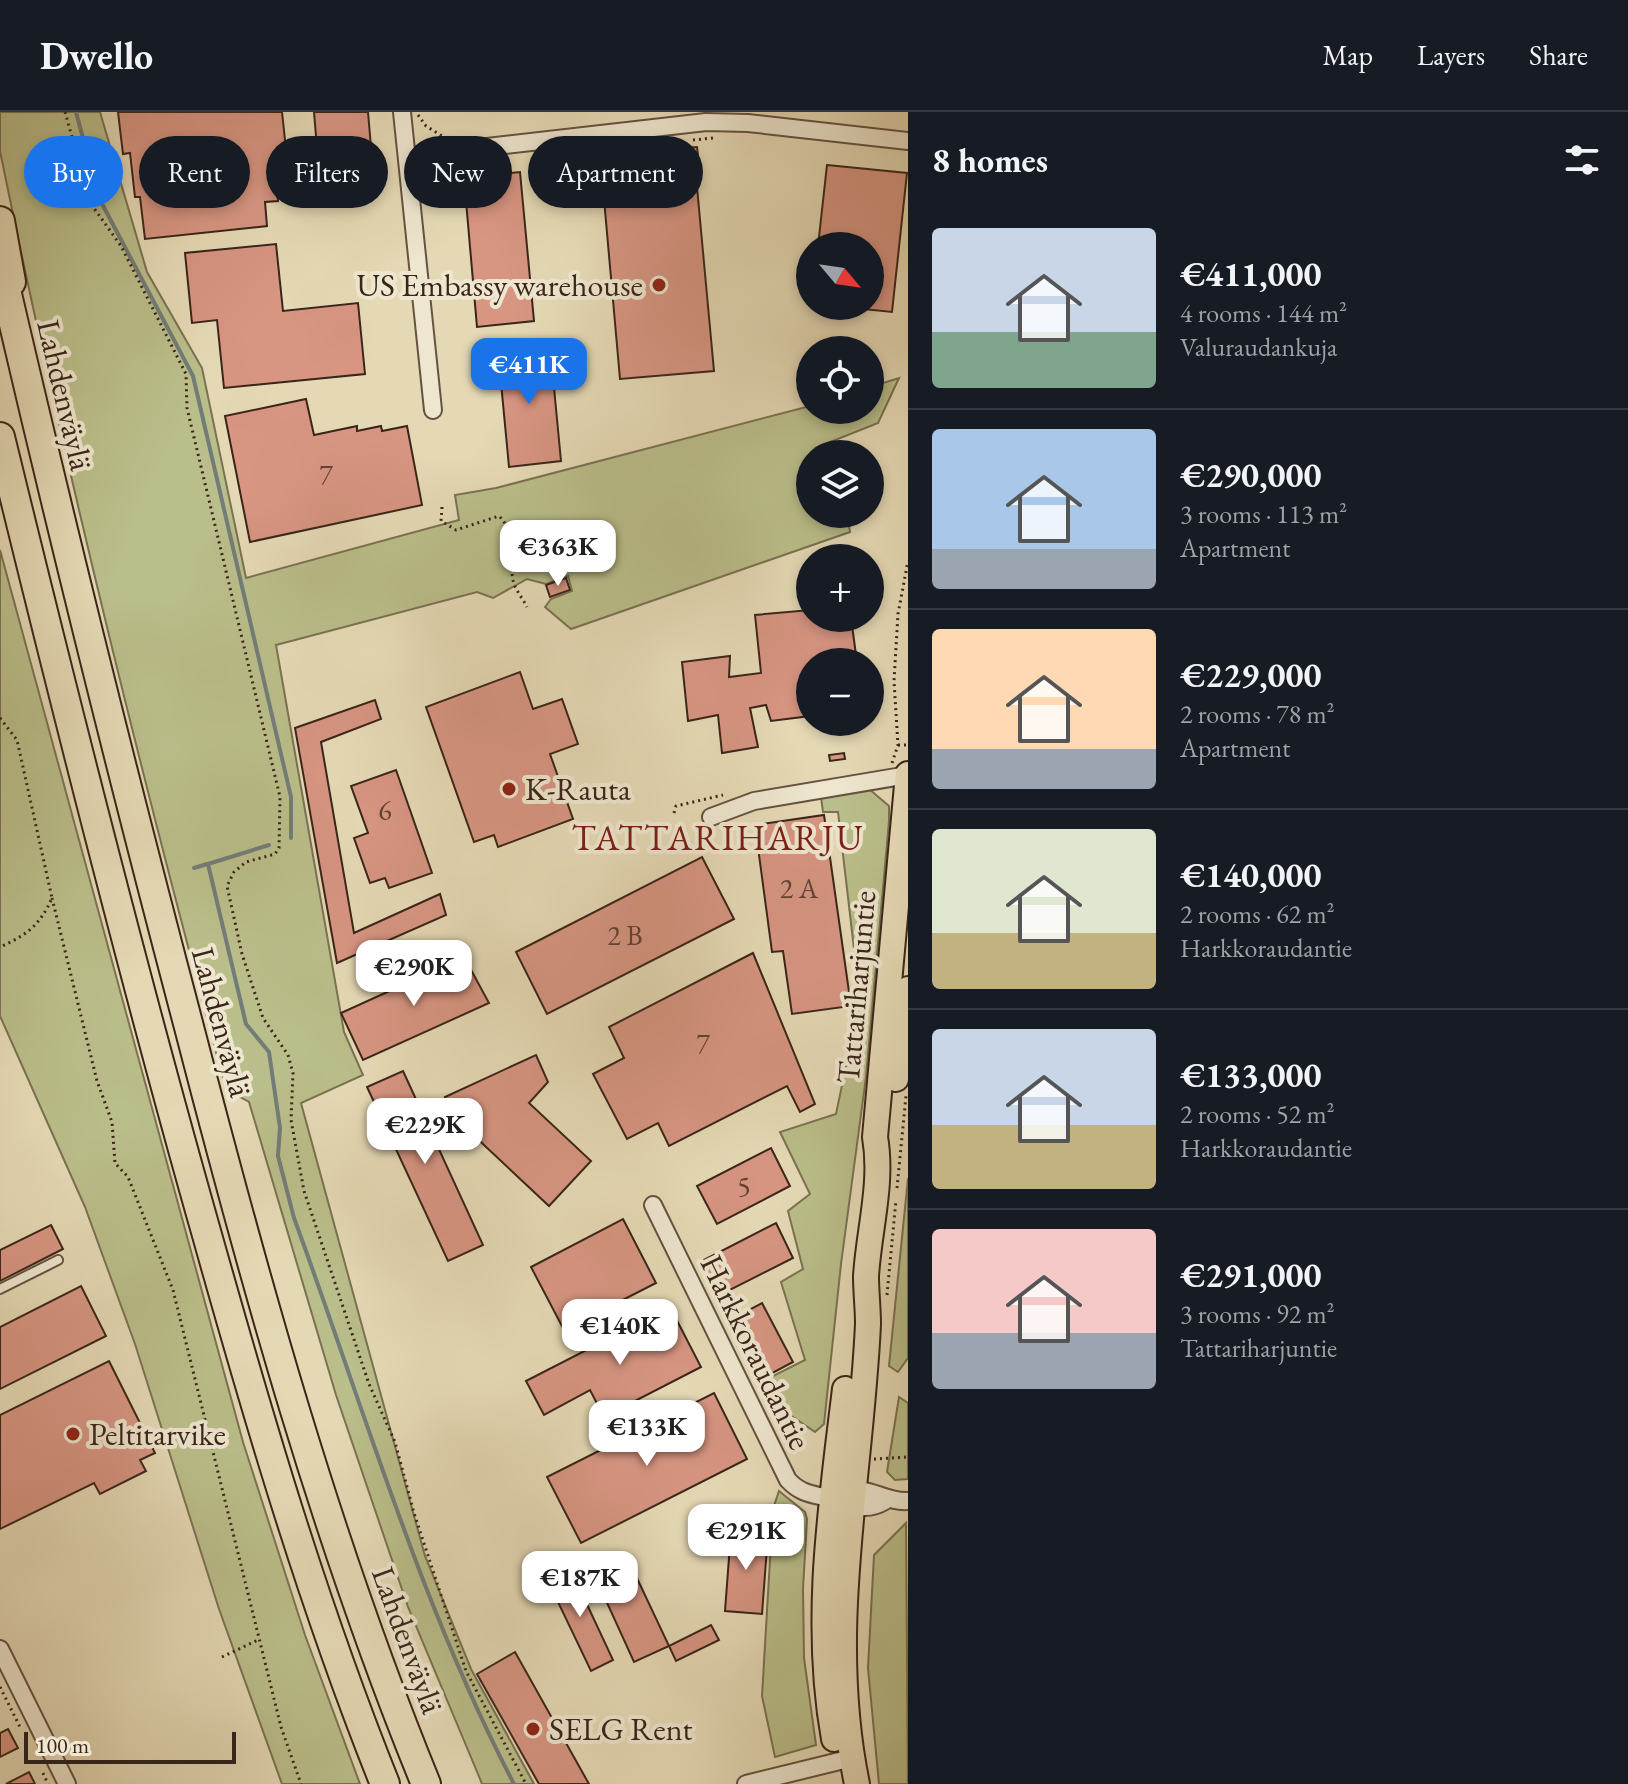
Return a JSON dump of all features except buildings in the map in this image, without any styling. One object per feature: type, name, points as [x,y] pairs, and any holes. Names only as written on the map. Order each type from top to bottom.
[{"type":"highway","points":[[0,221],[33,408]]},
{"type":"highway","name":"Lahdenväylä","points":[[0,264],[70,570],[206,1095],[270,1323],[345,1564],[426,1784]]},
{"type":"highway","points":[[0,437],[94,821],[170,1105],[317,1605],[385,1784]]},
{"type":"main road","name":"Tattariharjuntie","points":[[897,1043],[908,774]]},
{"type":"main road","name":"Tattariharjuntie","points":[[857,1784],[844,1767],[844,1498],[854,1320],[866,1277],[879,1159],[875,1137],[908,989]]},
{"type":"street","points":[[402,112],[405,136]]},
{"type":"street","points":[[512,144],[706,122],[748,123],[908,141]]},
{"type":"street","points":[[413,208],[433,410]]},
{"type":"street","points":[[711,817],[754,801],[908,774]]},
{"type":"street","name":"Harkkoraudantie","points":[[653,1205],[788,1480],[806,1494],[844,1498]]},
{"type":"street","points":[[844,1498],[873,1508],[885,1501],[908,1501]]},
{"type":"street","points":[[0,1649],[67,1784]]},
{"type":"street","points":[[746,1784],[844,1767]]},
{"type":"lane","points":[[0,1289],[58,1260]]},
{"type":"path","points":[[65,112],[91,204],[121,246],[186,374],[187,408],[280,797],[279,848],[275,854],[246,862],[234,872],[227,886],[242,954],[263,1018],[288,1055],[293,1073],[291,1120],[304,1191],[369,1384],[395,1442],[414,1513],[466,1671],[526,1784]]},
{"type":"path","points":[[417,112],[433,131],[450,136]]},
{"type":"path","points":[[703,139],[719,138]]},
{"type":"path","points":[[442,507],[441,521],[456,530],[499,516],[508,525],[515,567],[513,581],[527,607]]},
{"type":"path","points":[[908,561],[898,614],[894,681],[898,745],[908,745]]},
{"type":"path","points":[[0,718],[17,740],[82,1024],[112,1122],[115,1163],[128,1177],[173,1290],[281,1727],[301,1784]]},
{"type":"path","points":[[0,947],[27,935],[43,920],[52,898]]},
{"type":"path","points":[[886,1308],[907,1087]]},
{"type":"path","points":[[872,1446],[870,1460],[908,1457]]},
{"type":"path","points":[[222,1657],[260,1639]]},
{"type":"path","points":[[0,1687],[24,1735]]},
{"type":"path","points":[[43,1772],[48,1784]]},
{"type":"green space","points":[[0,112],[100,112],[107,136],[24,136],[24,208],[123,208],[123,190],[147,272],[202,368],[246,578],[459,520],[455,495],[496,488],[796,410],[796,424],[875,424],[835,440],[796,440],[796,528],[849,528],[850,532],[815,544],[796,544],[796,551],[571,629],[545,607],[551,599],[572,591],[568,576],[546,584],[527,579],[493,598],[477,592],[276,645],[344,1032],[363,1075],[301,1103],[425,1556],[471,1669],[534,1784],[482,1784],[408,1607],[336,1395],[249,1102],[226,1089],[134,739],[77,504],[0,151]]},
{"type":"green space","points":[[899,378],[884,410],[884,383]]},
{"type":"green space","points":[[0,550],[243,1442],[305,1635],[360,1784],[282,1784],[219,1609],[135,1344],[85,1207],[0,1016]]},
{"type":"green space","points":[[869,789],[889,806],[889,821],[866,1077],[824,1424],[815,1432],[774,1404],[771,1377],[805,1360],[781,1282],[803,1269],[788,1211],[810,1194],[780,1132],[836,1114],[860,1000],[838,812],[823,812],[821,797]]},
{"type":"green space","points":[[908,1178],[908,1358],[898,1372],[889,1366]]},
{"type":"green space","points":[[899,1397],[908,1403],[908,1479],[895,1480],[887,1472]]},
{"type":"green space","points":[[779,1491],[805,1512],[807,1519],[803,1589],[804,1658],[816,1745],[775,1757],[762,1696],[773,1509]]},
{"type":"green space","points":[[906,1523],[908,1784],[879,1784],[868,1668],[874,1555]]},
{"type":"waterway","points":[[76,112],[99,198],[193,376],[291,797],[291,838]]},
{"type":"waterway","points":[[269,845],[208,864],[246,1024],[269,1052],[280,1128],[278,1156],[294,1218],[422,1576],[480,1716],[514,1784]]},
{"type":"waterway","points":[[194,868],[207,864]]},
{"type":"place","name":"US Embassy warehouse","points":[[659,285]]},
{"type":"place","name":"K-Rauta","points":[[509,789]]},
{"type":"place","name":"Peltitarvike","points":[[73,1434]]},
{"type":"place","name":"SELG Rent","points":[[533,1729]]},
{"type":"district","name":"TATTARIHARJU","points":[[718,837]]}]
